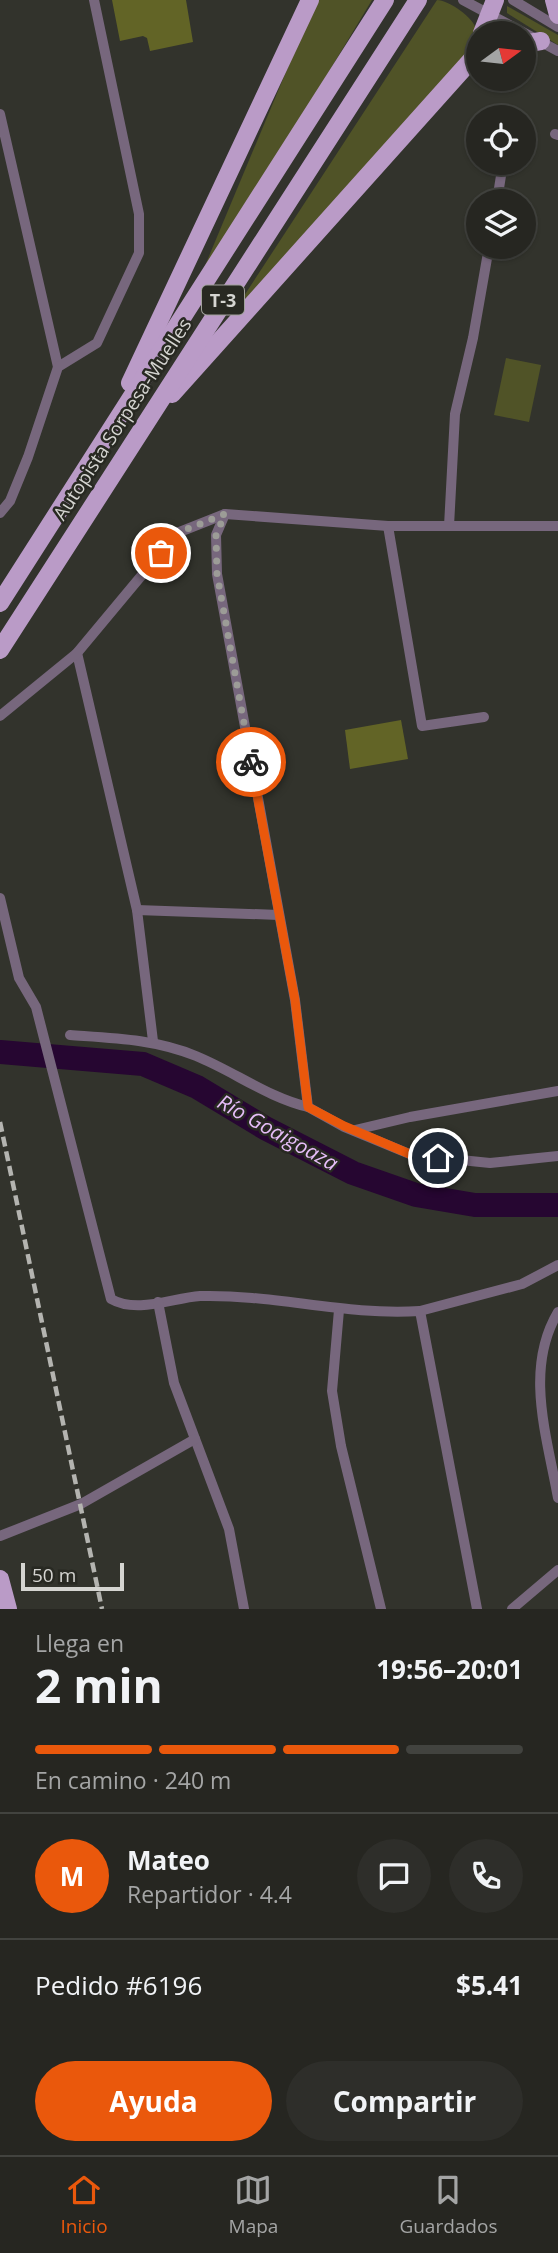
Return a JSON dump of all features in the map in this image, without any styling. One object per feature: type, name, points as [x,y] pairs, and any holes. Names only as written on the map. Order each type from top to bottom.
[{"type":"main road","name":"Autopista Sorpesa-Muelles","points":[[4,596],[385,0]]},
{"type":"main road","name":"Autopista Sorpesa-Muelles","points":[[0,650],[134,437],[418,0]]},
{"type":"main road","points":[[554,0],[558,15]]},
{"type":"main road","points":[[92,462],[309,2]]},
{"type":"main road","points":[[134,437],[466,64]]},
{"type":"main road","points":[[0,1579],[8,1609]]},
{"type":"street","points":[[58,367],[97,343],[139,253],[139,214],[94,0]]},
{"type":"street","points":[[463,0],[492,7],[508,21]]},
{"type":"street","points":[[513,0],[558,27]]},
{"type":"street","points":[[536,44],[558,51]]},
{"type":"street","points":[[0,114],[58,367],[10,501],[0,513]]},
{"type":"street","points":[[449,526],[455,414],[473,338],[487,259]]},
{"type":"street","points":[[0,716],[77,653],[177,533],[225,514],[388,526],[558,526]]},
{"type":"street","points":[[225,514],[216,535],[217,574],[295,1000],[308,1107]]},
{"type":"street","points":[[388,526],[422,726],[484,717]]},
{"type":"street","points":[[77,653],[137,910],[153,1041]]},
{"type":"street","points":[[0,898],[19,978],[36,1007],[78,1159],[105,1286],[111,1299],[122,1306],[198,1296],[270,1297],[339,1310],[386,1313],[419,1311],[522,1284],[558,1265]]},
{"type":"street","points":[[137,910],[279,915]]},
{"type":"street","points":[[70,1035],[153,1041],[197,1056],[288,1102],[308,1107],[412,1155],[489,1163],[558,1156]]},
{"type":"street","points":[[355,1130],[410,1116],[558,1091]]},
{"type":"street","points":[[158,1302],[174,1383],[229,1529],[244,1609]]},
{"type":"street","points":[[339,1310],[332,1391],[341,1446],[381,1609]]},
{"type":"street","points":[[419,1311],[477,1609]]},
{"type":"street","points":[[558,1312],[547,1331],[540,1358],[540,1401],[558,1497]]},
{"type":"street","points":[[0,1536],[81,1504],[195,1439]]},
{"type":"street","points":[[512,1609],[558,1570]]},
{"type":"green space","points":[[316,0],[372,0],[189,304]]},
{"type":"green space","points":[[437,0],[460,10],[472,21],[466,21],[466,60],[225,325]]},
{"type":"green space","points":[[507,6],[533,21],[520,21],[507,13]]},
{"type":"green space","points":[[536,22],[558,35],[558,45],[536,31]]},
{"type":"green space","points":[[506,358],[541,365],[529,422],[494,415]]},
{"type":"building","points":[[112,0],[186,0],[193,42],[150,51],[147,38],[143,36],[120,41]]},
{"type":"building","points":[[401,720],[408,759],[350,769],[345,730]]},
{"type":"waterway","name":"Río Goaigoaza","points":[[0,1052],[143,1064],[197,1087],[265,1128],[353,1173],[416,1195],[475,1205],[558,1205]]},
{"type":"railway","points":[[0,1122],[102,1609]]},
{"type":"way so far","points":[[161,553],[177,533],[225,514],[216,535],[217,574],[251,762]]},
{"type":"route","points":[[251,762],[295,1000],[308,1107],[344,1126],[412,1155],[438,1158]]}]
